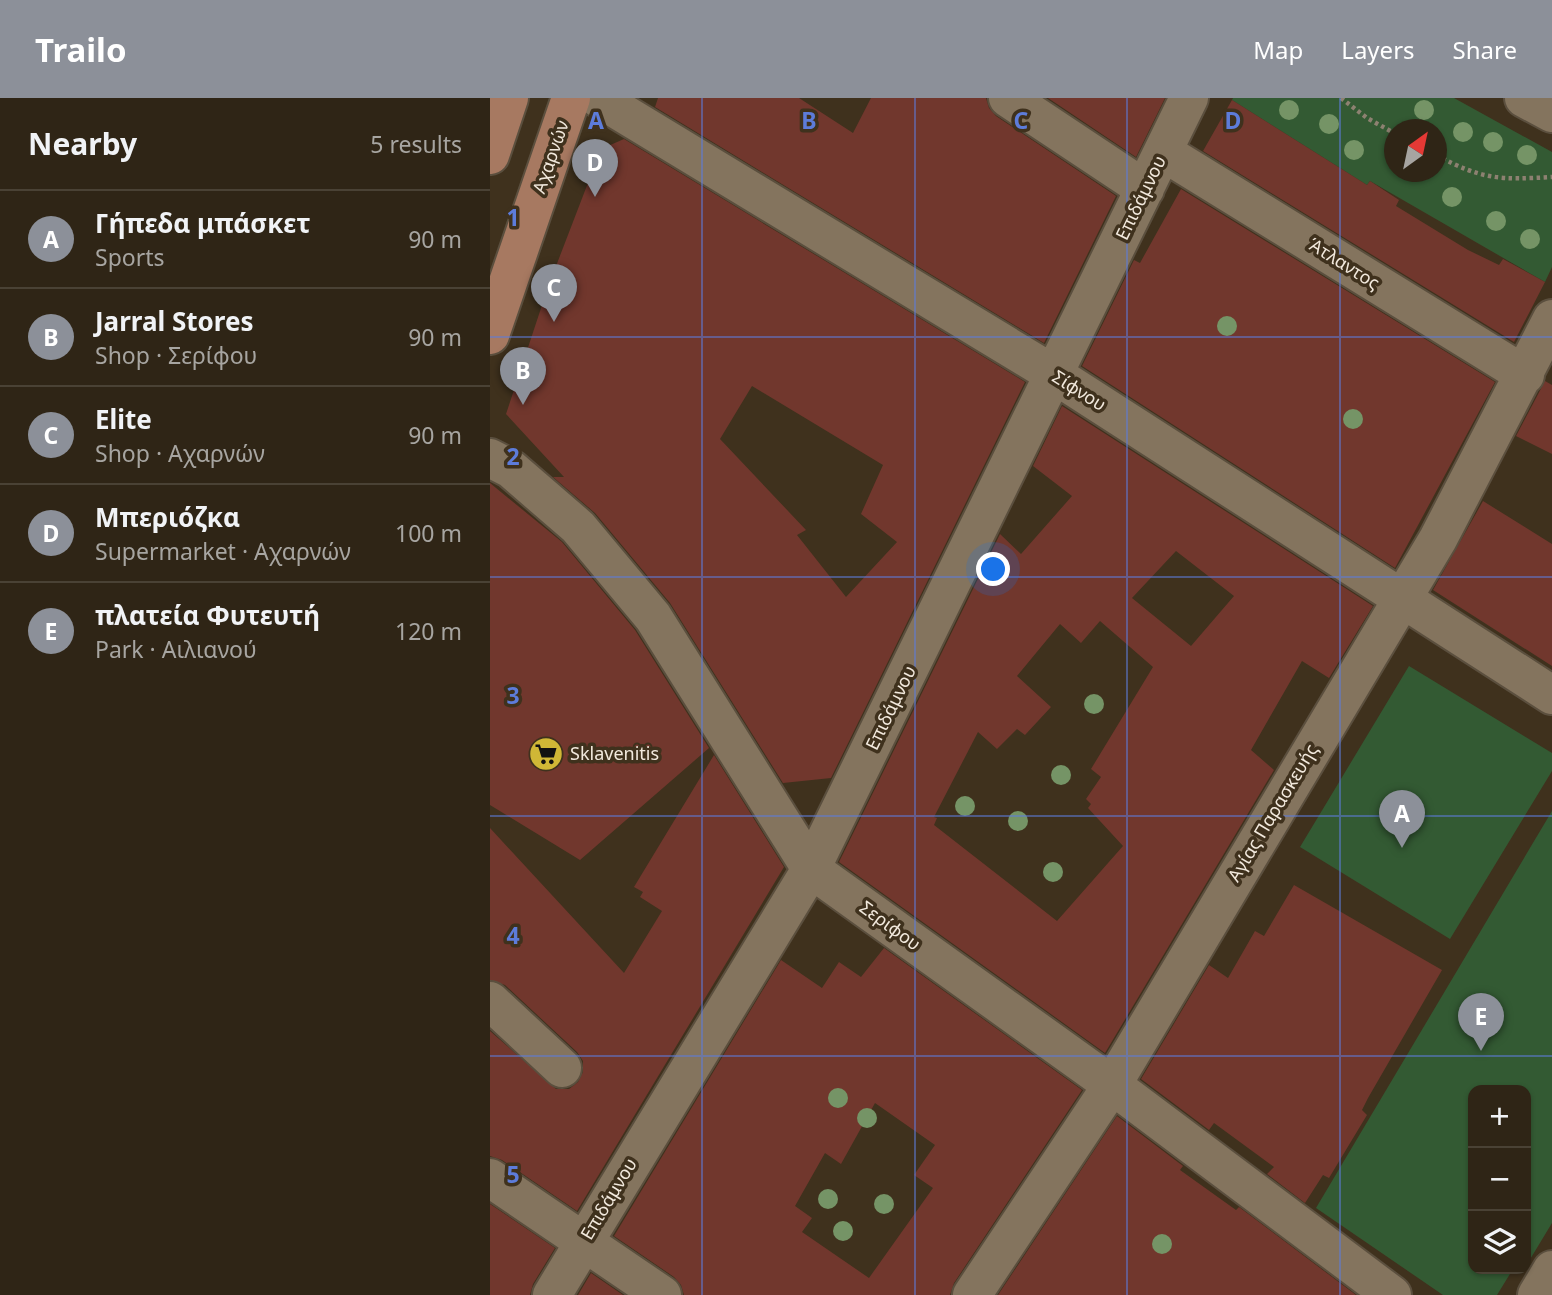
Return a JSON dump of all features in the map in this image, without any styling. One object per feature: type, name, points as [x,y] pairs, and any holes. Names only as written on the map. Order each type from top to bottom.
[{"type":"main road","points":[[490,155],[509,98]]},
{"type":"main road","name":"Αχαρνών","points":[[490,335],[571,98]]},
{"type":"street","name":"Σίφνου","points":[[598,98],[1055,375],[1552,695]]},
{"type":"street","points":[[1008,98],[1144,189]]},
{"type":"street","name":"Επιδάμνου","points":[[552,1295],[811,869],[1189,98]]},
{"type":"street","points":[[1524,98],[1552,113]]},
{"type":"street","name":"Άτλαντος","points":[[1163,152],[1525,375]]},
{"type":"street","name":"Αγίας Παρασκευής","points":[[972,1295],[1112,1085],[1438,539],[1552,319]]},
{"type":"street","name":"Σερίφου","points":[[490,458],[510,469],[578,527],[653,617],[811,869],[1112,1085],[1392,1295]]},
{"type":"street","points":[[490,1001],[562,1068]]},
{"type":"street","points":[[490,1178],[662,1295]]},
{"type":"street","points":[[1538,1295],[1552,1270]]},
{"type":"path","points":[[1341,98],[1384,127]]},
{"type":"path","points":[[1447,160],[1483,176],[1501,180],[1552,177]]},
{"type":"green space","points":[[1233,98],[1454,98],[1552,152],[1552,267],[1545,282],[1370,181],[1367,185],[1232,100]]},
{"type":"green space","points":[[1409,666],[1552,753],[1552,771],[1450,939],[1300,847]]},
{"type":"green space","points":[[1552,811],[1552,1223],[1531,1258],[1531,1085],[1468,1085],[1468,1274],[1510,1274],[1497,1295],[1443,1295],[1316,1208]]},
{"type":"building","points":[[658,98],[799,98],[853,133],[871,98],[986,98],[989,108],[996,116],[1116,196],[1044,343],[655,107]]},
{"type":"building","points":[[1048,98],[1165,98],[1136,157]]},
{"type":"building","points":[[1232,100],[1367,185],[1370,181],[1399,200],[1396,206],[1468,250],[1499,265],[1503,259],[1545,282],[1514,342],[1203,151]]},
{"type":"building","points":[[624,139],[1025,382],[831,778],[783,783],[670,603],[595,513],[553,477],[564,477],[506,414],[548,287],[601,149]],"holes":[[[752,386],[883,465],[861,514],[897,542],[846,597],[797,535],[806,530],[720,439]]]},
{"type":"building","points":[[1181,189],[1495,382],[1395,568],[1082,366],[1134,260],[1140,263]]},
{"type":"building","points":[[1545,381],[1552,385],[1552,454],[1516,436]]},
{"type":"building","points":[[1062,406],[1373,606],[1329,678],[1302,661],[1251,750],[1274,770],[1105,1053],[839,862],[1000,534],[1021,554],[1072,496],[1033,466]],"holes":[[[1176,551],[1234,596],[1191,646],[1132,598]],[[1100,621],[1153,667],[1091,769],[1101,777],[1086,799],[1091,804],[1088,808],[1123,846],[1057,921],[934,825],[937,818],[934,817],[978,732],[997,749],[1017,729],[1025,735],[1051,707],[1017,676],[1060,624],[1081,643]]]},
{"type":"building","points":[[490,483],[562,542],[635,630],[709,748],[580,860],[490,805]]},
{"type":"building","points":[[1483,501],[1552,544],[1552,666],[1433,590]]},
{"type":"building","points":[[714,755],[784,867],[577,1211],[502,1160],[490,1156],[490,1031],[556,1089],[569,1089],[578,1082],[583,1072],[583,1061],[577,1052],[505,985],[490,980],[490,828],[624,973],[662,911],[640,897],[643,892],[634,887]]},
{"type":"building","points":[[1294,885],[1442,970],[1368,1098],[1362,1110],[1367,1115],[1329,1178],[1323,1175],[1305,1203],[1267,1174],[1274,1167],[1214,1123],[1209,1130],[1141,1079],[1209,965],[1228,978],[1255,931],[1264,936]]},
{"type":"building","points":[[884,948],[1082,1090],[954,1283],[950,1295],[684,1295],[681,1285],[674,1277],[614,1236],[781,960],[822,988],[839,962],[861,977]],"holes":[[[875,1103],[935,1145],[914,1175],[933,1188],[869,1278],[802,1232],[812,1218],[795,1206],[825,1153],[841,1164]]]},
{"type":"building","points":[[1117,1116],[1183,1166],[1180,1170],[1236,1210],[1239,1207],[1356,1295],[998,1295]]},
{"type":"building","points":[[490,1204],[555,1248],[533,1284],[530,1295],[490,1295]]},
{"type":"building","points":[[591,1273],[623,1295],[578,1295]]},
{"type":"place","name":"Μπεριόζκα","points":[[595,197]]},
{"type":"place","name":"Elite","points":[[554,322]]},
{"type":"place","name":"Jarral Stores","points":[[523,405]]},
{"type":"place","name":"Sklavenitis","points":[[546,754]]},
{"type":"place","name":"Γήπεδα μπάσκετ","points":[[1402,848]]},
{"type":"place","name":"πλατεία Φυτευτή","points":[[1481,1051]]}]
